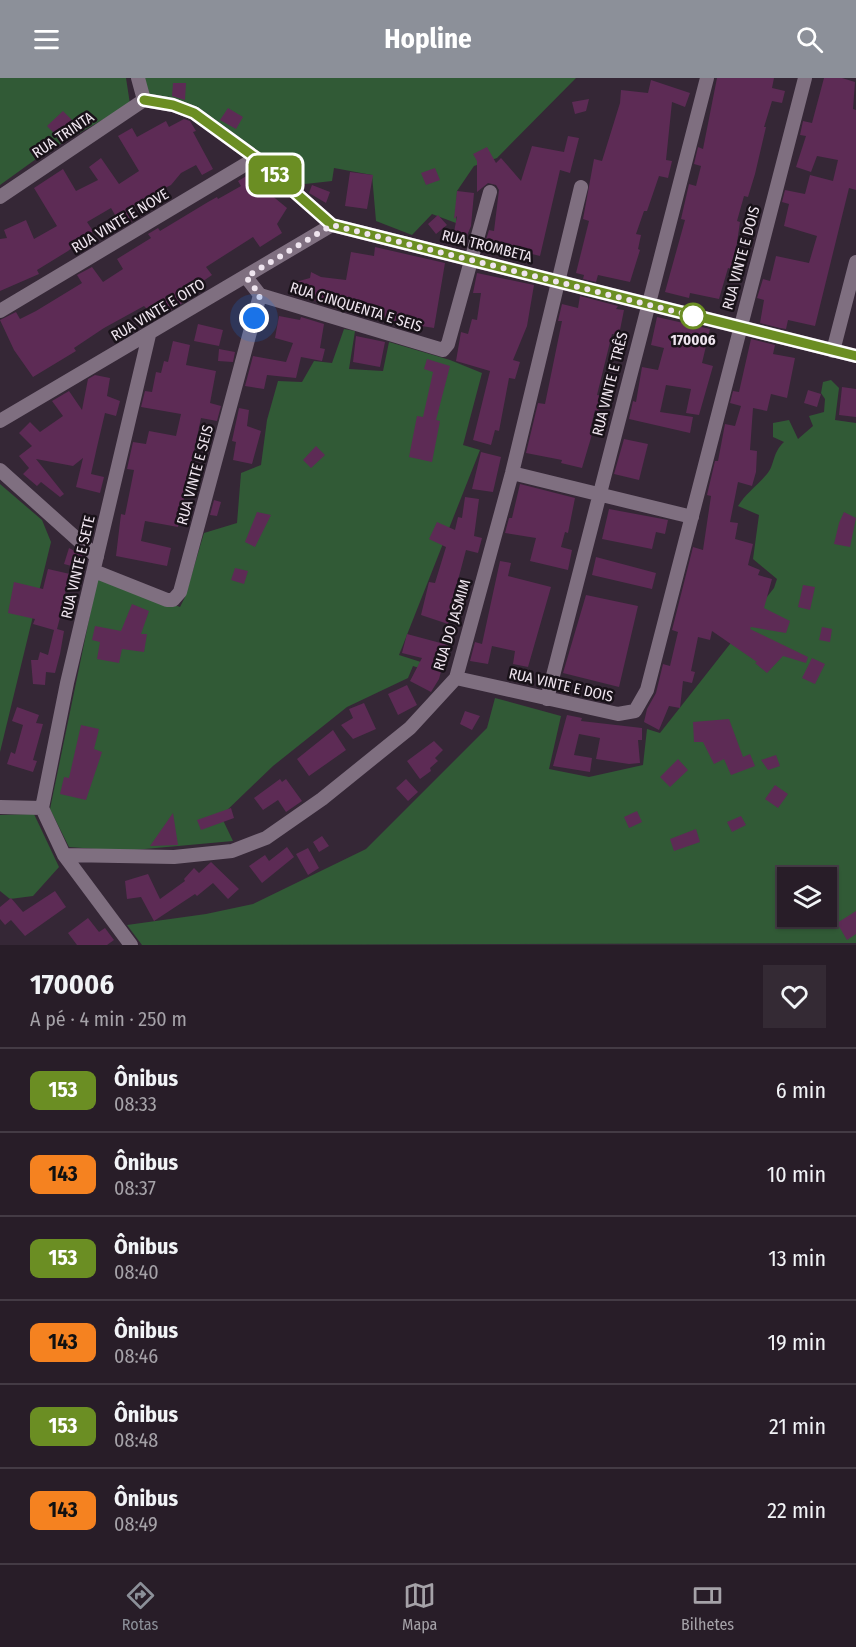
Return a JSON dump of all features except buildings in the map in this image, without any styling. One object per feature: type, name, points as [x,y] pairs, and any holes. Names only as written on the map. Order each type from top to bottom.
[{"type":"street","points":[[138,78],[144,100]]},
{"type":"street","name":"RUA VINTE E TRÊS","points":[[547,699],[647,304],[708,78]]},
{"type":"street","name":"RUA VINTE E DOIS","points":[[456,678],[618,714],[635,711],[647,690],[805,78]]},
{"type":"street","name":"RUA TROMBETA","points":[[144,100],[185,109],[256,158],[332,225],[856,356]]},
{"type":"street","name":"RUA TRINTA","points":[[0,197],[144,100]]},
{"type":"street","name":"RUA VINTE E NOVE","points":[[0,311],[256,158]]},
{"type":"street","name":"RUA DO JASMIM","points":[[64,855],[174,857],[232,851],[266,838],[322,799],[410,728],[456,678],[512,473],[581,187]]},
{"type":"street","points":[[471,258],[490,192]]},
{"type":"street","name":"RUA VINTE E OITO","points":[[0,421],[332,225]]},
{"type":"street","name":"RUA CINQUENTA E SEIS","points":[[260,295],[443,350],[448,344],[471,258]]},
{"type":"street","points":[[833,351],[856,262]]},
{"type":"street","points":[[246,277],[260,295]]},
{"type":"street","name":"RUA VINTE E SEIS","points":[[95,564],[167,600],[173,600],[180,592],[260,295]]},
{"type":"street","name":"RUA VINTE E SETE","points":[[42,808],[67,683],[149,334]]},
{"type":"street","points":[[0,470],[95,564]]},
{"type":"street","points":[[512,473],[692,517]]},
{"type":"street","points":[[0,807],[42,808],[64,855],[131,945]]},
{"type":"green space","points":[[0,78],[126,78],[130,104],[43,154],[0,185]]},
{"type":"green space","points":[[142,78],[576,78],[497,158],[474,166],[457,191],[456,223],[432,214],[412,235],[376,221],[372,175],[334,168],[332,181],[305,184],[207,116],[145,97]]},
{"type":"green space","points":[[344,329],[355,331],[349,369],[383,371],[389,342],[450,360],[482,373],[463,445],[480,450],[399,655],[424,663],[425,670],[413,666],[408,678],[347,707],[273,766],[221,816],[233,841],[123,851],[69,847],[50,809],[98,576],[180,607],[204,533],[237,523],[241,473],[261,465],[267,420],[278,381],[302,382],[314,361],[332,363]]},
{"type":"green space","points":[[831,380],[839,388],[835,420],[856,423],[856,943],[142,945],[127,925],[206,914],[253,904],[366,849],[487,728],[495,698],[561,716],[549,769],[589,777],[643,765],[647,729],[660,733],[774,588],[777,579],[753,559],[759,515],[738,506],[770,470],[777,450],[784,442],[773,437],[773,423],[789,420],[798,439],[813,426],[809,416],[824,412],[825,399],[821,393],[823,382]]},
{"type":"green space","points":[[0,484],[42,520],[51,542],[0,752]]},
{"type":"green space","points":[[34,814],[59,867],[33,896],[10,899],[0,891],[0,815]]},
{"type":"bus line","name":"153","points":[[144,100],[173,105],[194,113],[256,158],[332,225],[856,356]]},
{"type":"place","name":"170006","points":[[693,316]]},
{"type":"route","points":[[254,318],[260,295],[246,277],[332,225],[471,258],[693,316]]}]
